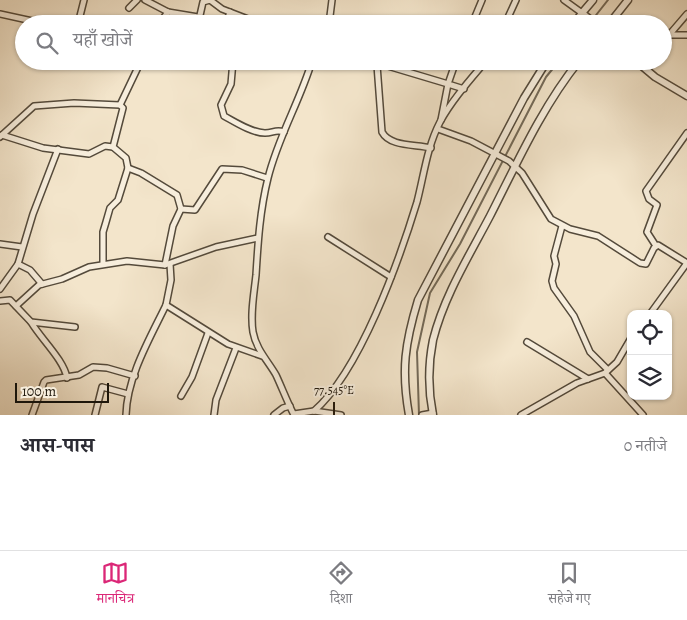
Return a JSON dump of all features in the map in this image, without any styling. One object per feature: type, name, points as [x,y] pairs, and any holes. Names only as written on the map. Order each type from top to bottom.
[{"type":"street","points":[[80,15],[84,0]]},
{"type":"street","points":[[129,8],[137,0]]},
{"type":"street","points":[[145,0],[168,12],[186,15]]},
{"type":"street","points":[[199,15],[203,2],[210,0],[238,15]]},
{"type":"street","points":[[330,15],[332,0]]},
{"type":"street","points":[[476,15],[482,0]]},
{"type":"street","points":[[509,15],[516,0]]},
{"type":"street","points":[[564,0],[584,14],[593,0]]},
{"type":"street","points":[[616,15],[628,0]]},
{"type":"street","points":[[0,14],[15,17]]},
{"type":"street","points":[[672,30],[687,14]]},
{"type":"street","points":[[672,36],[687,35]]},
{"type":"street","points":[[120,105],[137,70]]},
{"type":"street","points":[[232,70],[231,84],[221,105],[221,112],[224,116],[256,132],[265,133],[275,130],[284,132]]},
{"type":"street","points":[[309,70],[267,178],[259,220],[253,332],[262,356],[275,373],[294,414],[314,411],[341,415]]},
{"type":"street","points":[[377,70],[384,137],[395,142],[431,148]]},
{"type":"street","points":[[396,70],[464,89]]},
{"type":"street","points":[[314,411],[340,381],[358,350],[391,277],[417,200],[421,178],[440,123],[453,70]]},
{"type":"street","points":[[440,123],[479,70]]},
{"type":"street","points":[[409,415],[403,370],[409,328],[418,300],[495,152],[541,70]]},
{"type":"street","points":[[429,414],[428,382],[433,341],[444,307],[515,166],[549,105],[573,70]]},
{"type":"street","points":[[647,70],[687,96]]},
{"type":"street","points":[[104,263],[103,241],[106,222],[110,208],[118,200],[128,168],[126,158],[113,147],[105,146],[89,154],[24,143],[1,136],[16,120],[34,106],[74,104],[120,105]]},
{"type":"street","points":[[113,147],[122,115],[123,108],[120,105]]},
{"type":"street","points":[[438,129],[495,152],[510,161],[546,214],[562,226],[598,236],[640,263],[646,264],[656,246]]},
{"type":"street","points":[[653,310],[687,263],[656,246],[647,232],[657,205],[649,199],[646,191],[687,133]]},
{"type":"street","points":[[0,289],[18,264],[58,149]]},
{"type":"street","points":[[126,415],[128,394],[166,305],[171,280],[168,265],[173,226],[180,209],[174,192],[128,168]]},
{"type":"street","points":[[180,209],[195,210],[222,169],[242,170],[267,178]]},
{"type":"street","points":[[562,226],[555,250],[554,288],[574,316],[590,352],[643,415]]},
{"type":"street","points":[[328,237],[391,277]]},
{"type":"street","points":[[16,306],[28,292],[42,284],[62,279],[81,269],[104,263],[134,261],[168,265],[216,248],[258,238]]},
{"type":"street","points":[[0,244],[22,248]]},
{"type":"street","points":[[18,264],[30,270],[42,284]]},
{"type":"street","points":[[0,300],[10,300],[31,322],[47,346],[64,366],[67,378]]},
{"type":"street","points":[[166,305],[208,333],[236,348],[262,356]]},
{"type":"street","points":[[31,322],[75,327]]},
{"type":"street","points":[[181,396],[192,377],[208,333]]},
{"type":"street","points":[[527,342],[588,379]]},
{"type":"street","points":[[521,415],[571,386],[606,372],[617,362],[627,345]]},
{"type":"street","points":[[214,415],[216,400],[236,348]]},
{"type":"street","points":[[32,415],[44,382],[49,380],[84,374],[93,368],[102,367],[135,376]]},
{"type":"street","points":[[94,415],[102,387],[128,394]]},
{"type":"street","points":[[274,415],[283,408],[290,406]]},
{"type":"waterway","points":[[596,15],[608,0]]},
{"type":"waterway","points":[[419,415],[417,352],[430,293],[460,244],[546,77],[552,70]]}]
